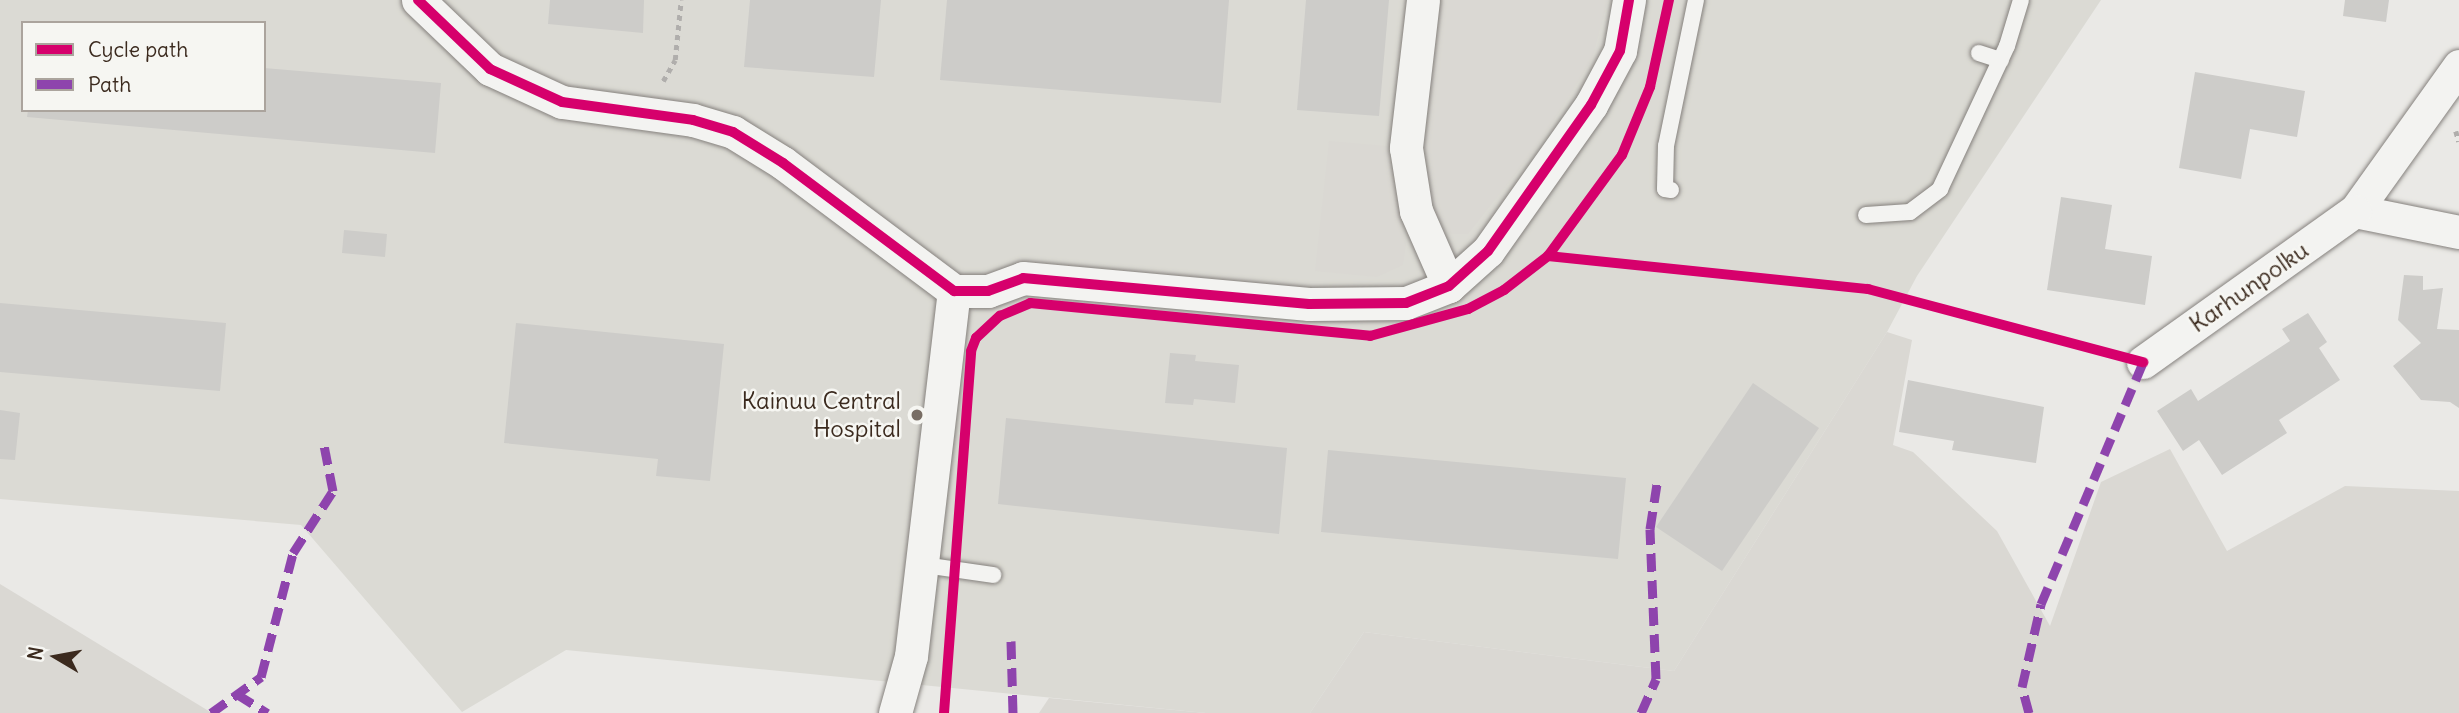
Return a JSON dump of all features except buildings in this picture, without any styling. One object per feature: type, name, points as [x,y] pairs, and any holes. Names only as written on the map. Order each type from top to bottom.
[{"type":"street","points":[[418,0],[490,69],[562,102],[647,113],[733,132],[783,163],[954,291],[988,291],[1023,278],[1309,304],[1406,303],[1448,286],[1488,251],[1591,105],[1620,51],[1629,0]]},
{"type":"street","points":[[1423,0],[1406,148],[1416,211],[1448,286]]},
{"type":"street","name":"Karhunpolku","points":[[2143,362],[2355,212],[2459,66]]},
{"type":"street","points":[[2355,212],[2459,232]]},
{"type":"street","points":[[895,713],[911,656],[924,565],[954,291]]},
{"type":"lane","points":[[1671,190],[1665,188],[1666,146],[1696,0]]},
{"type":"lane","points":[[1866,215],[1910,212],[1940,189],[2001,60],[2021,0]]},
{"type":"lane","points":[[1979,53],[2001,60]]},
{"type":"lane","points":[[924,565],[993,575]]},
{"type":"path","points":[[647,113],[650,90],[667,78],[675,60],[681,0]]},
{"type":"shaded area","name":"Kainuu Central Hospital","points":[[0,0],[2101,0],[1917,276],[1887,332],[1674,671],[1364,632],[1310,713],[1206,713],[566,650],[462,712],[301,525],[0,499]]},
{"type":"shaded area","points":[[1438,0],[1608,0],[1592,59],[1537,147],[1468,234],[1450,234],[1439,225],[1429,199],[1424,154]]},
{"type":"shaded area","points":[[1329,141],[1387,146],[1406,244],[1403,265],[1377,277],[1315,271]]},
{"type":"shaded area","points":[[1887,332],[1912,340],[1893,445],[1913,452],[1997,531],[2050,626],[2101,482],[2170,449],[2227,551],[2345,486],[2459,491],[2459,713],[1310,713],[1364,632],[1674,671]]},
{"type":"shaded area","points":[[0,584],[212,713],[0,713]]},
{"type":"shaded area","points":[[1049,698],[1206,713],[1039,713]]},
{"type":"marked path","points":[[2029,713],[2022,687],[2041,604],[2143,362]]},
{"type":"marked path","points":[[211,713],[261,677],[293,553],[333,491],[323,440]]},
{"type":"marked path","points":[[1641,713],[1656,679],[1650,529],[1657,484]]},
{"type":"marked path","points":[[1011,641],[1013,713]]},
{"type":"marked path","points":[[237,694],[268,713]]},
{"type":"cycle path","points":[[418,0],[490,69],[562,102],[693,120],[733,132],[783,163],[954,291],[988,291],[1023,278],[1309,304],[1406,303],[1449,286],[1488,251],[1591,105],[1620,51],[1629,0]]},
{"type":"cycle path","points":[[944,713],[971,351],[976,338],[1000,316],[1030,303],[1370,336],[1468,309],[1504,290],[1548,256],[1622,155],[1650,87],[1669,0]]},
{"type":"cycle path","points":[[1548,256],[1868,289],[2143,362]]},
{"type":"place","name":"Kainuu Central Hospital","points":[[917,415]]}]
